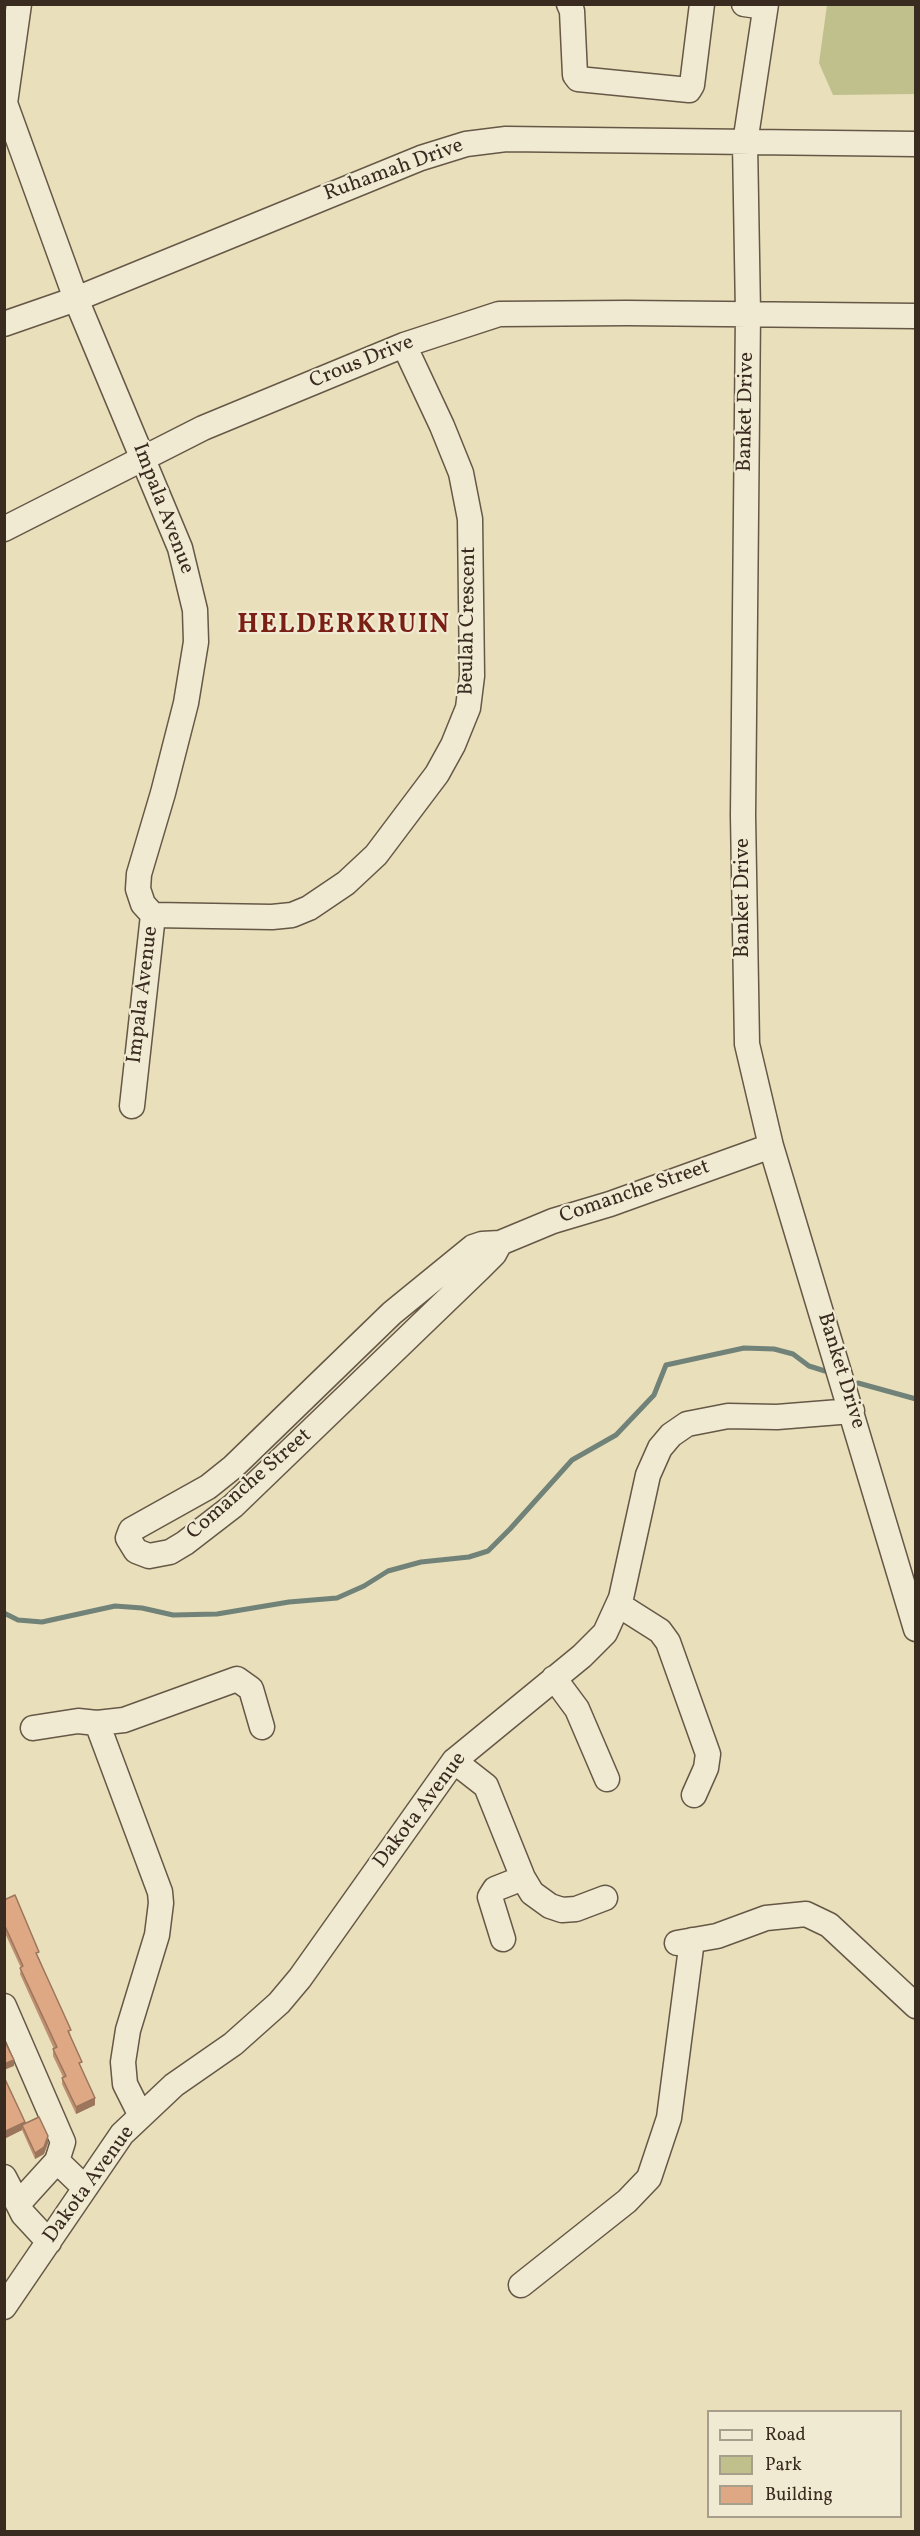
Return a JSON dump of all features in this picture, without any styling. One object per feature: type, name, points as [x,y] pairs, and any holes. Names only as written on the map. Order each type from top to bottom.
[{"type":"street","points":[[5,103],[19,4]]},
{"type":"street","points":[[568,4],[572,11],[575,75],[578,79],[688,90],[692,85],[702,4]]},
{"type":"street","name":"Banket Drive","points":[[758,6],[745,143],[748,314],[743,815],[747,1044],[771,1146],[852,1411],[915,1629]]},
{"type":"street","name":"Impala Avenue","points":[[5,103],[76,299],[180,548],[195,610],[196,642],[186,703],[139,874],[138,889],[143,904],[153,915],[132,1106]]},
{"type":"street","name":"Ruhamah Drive","points":[[4,324],[76,299],[452,147],[506,139],[915,144]]},
{"type":"street","name":"Crous Drive","points":[[4,529],[203,428],[404,345],[499,314],[915,316]]},
{"type":"street","name":"Beulah Crescent","points":[[153,915],[272,917],[292,915],[309,908],[346,884],[376,855],[437,774],[453,745],[468,708],[472,676],[470,519],[461,473],[404,345]]},
{"type":"street","name":"Comanche Street","points":[[500,1243],[494,1254],[479,1269],[233,1506],[170,1552],[149,1556],[136,1551],[128,1538],[131,1530],[208,1487],[233,1467],[392,1313],[473,1247],[500,1243],[553,1221],[610,1204],[771,1146]]},
{"type":"street","name":"Dakota Avenue","points":[[4,2307],[122,2134],[174,2085],[233,2044],[279,2003],[300,1978],[454,1761],[595,1644],[605,1633],[619,1605],[648,1475],[660,1448],[671,1435],[687,1424],[728,1416],[777,1417],[852,1411]]},
{"type":"street","points":[[619,1605],[660,1631],[668,1642],[708,1754],[706,1768],[694,1795]]},
{"type":"street","points":[[554,1678],[577,1709],[607,1779]]},
{"type":"street","points":[[33,1728],[78,1721],[97,1723],[124,1720],[237,1679],[251,1689],[262,1727]]},
{"type":"street","points":[[97,1723],[160,1892],[157,1935],[128,2030],[123,2062],[125,2084],[141,2116]]},
{"type":"street","points":[[454,1761],[486,1786],[523,1878],[532,1893],[540,1900],[562,1910],[576,1909],[605,1898]]},
{"type":"street","points":[[503,1939],[490,1897],[495,1889],[523,1878]]},
{"type":"street","points":[[521,2285],[627,2201],[649,2178],[669,2118],[685,1941],[717,1936],[766,1918],[806,1914],[829,1924],[915,2006]]},
{"type":"street","points":[[4,2006],[63,2142],[62,2166],[18,2204]]},
{"type":"street","points":[[62,2166],[85,2188]]},
{"type":"street","points":[[4,2177],[22,2214],[49,2242]]},
{"type":"green space","points":[[827,5],[915,5],[915,94],[833,95],[819,63]]},
{"type":"building","points":[[15,1895],[39,1952],[36,1953],[71,2030],[68,2031],[82,2062],[79,2063],[95,2098],[76,2107],[62,2078],[66,2076],[53,2049],[57,2047],[20,1968],[23,1966],[4,1924],[4,1900]]},
{"type":"building","points":[[4,2040],[14,2060],[4,2064]]},
{"type":"building","points":[[4,2077],[25,2122],[6,2131],[4,2128]]},
{"type":"building","points":[[39,2117],[48,2136],[44,2147],[35,2153],[22,2125]]},
{"type":"waterway","points":[[4,1613],[18,1620],[42,1622],[115,1606],[142,1608],[173,1615],[217,1614],[289,1602],[337,1598],[364,1586],[388,1571],[421,1562],[469,1557],[488,1551],[572,1460],[616,1435],[654,1395],[666,1365],[744,1348],[774,1349],[793,1354],[809,1366],[825,1371]]},
{"type":"waterway","points":[[858,1383],[916,1399]]},
{"type":"district","name":"HELDERKRUIN","points":[[344,627]]}]
